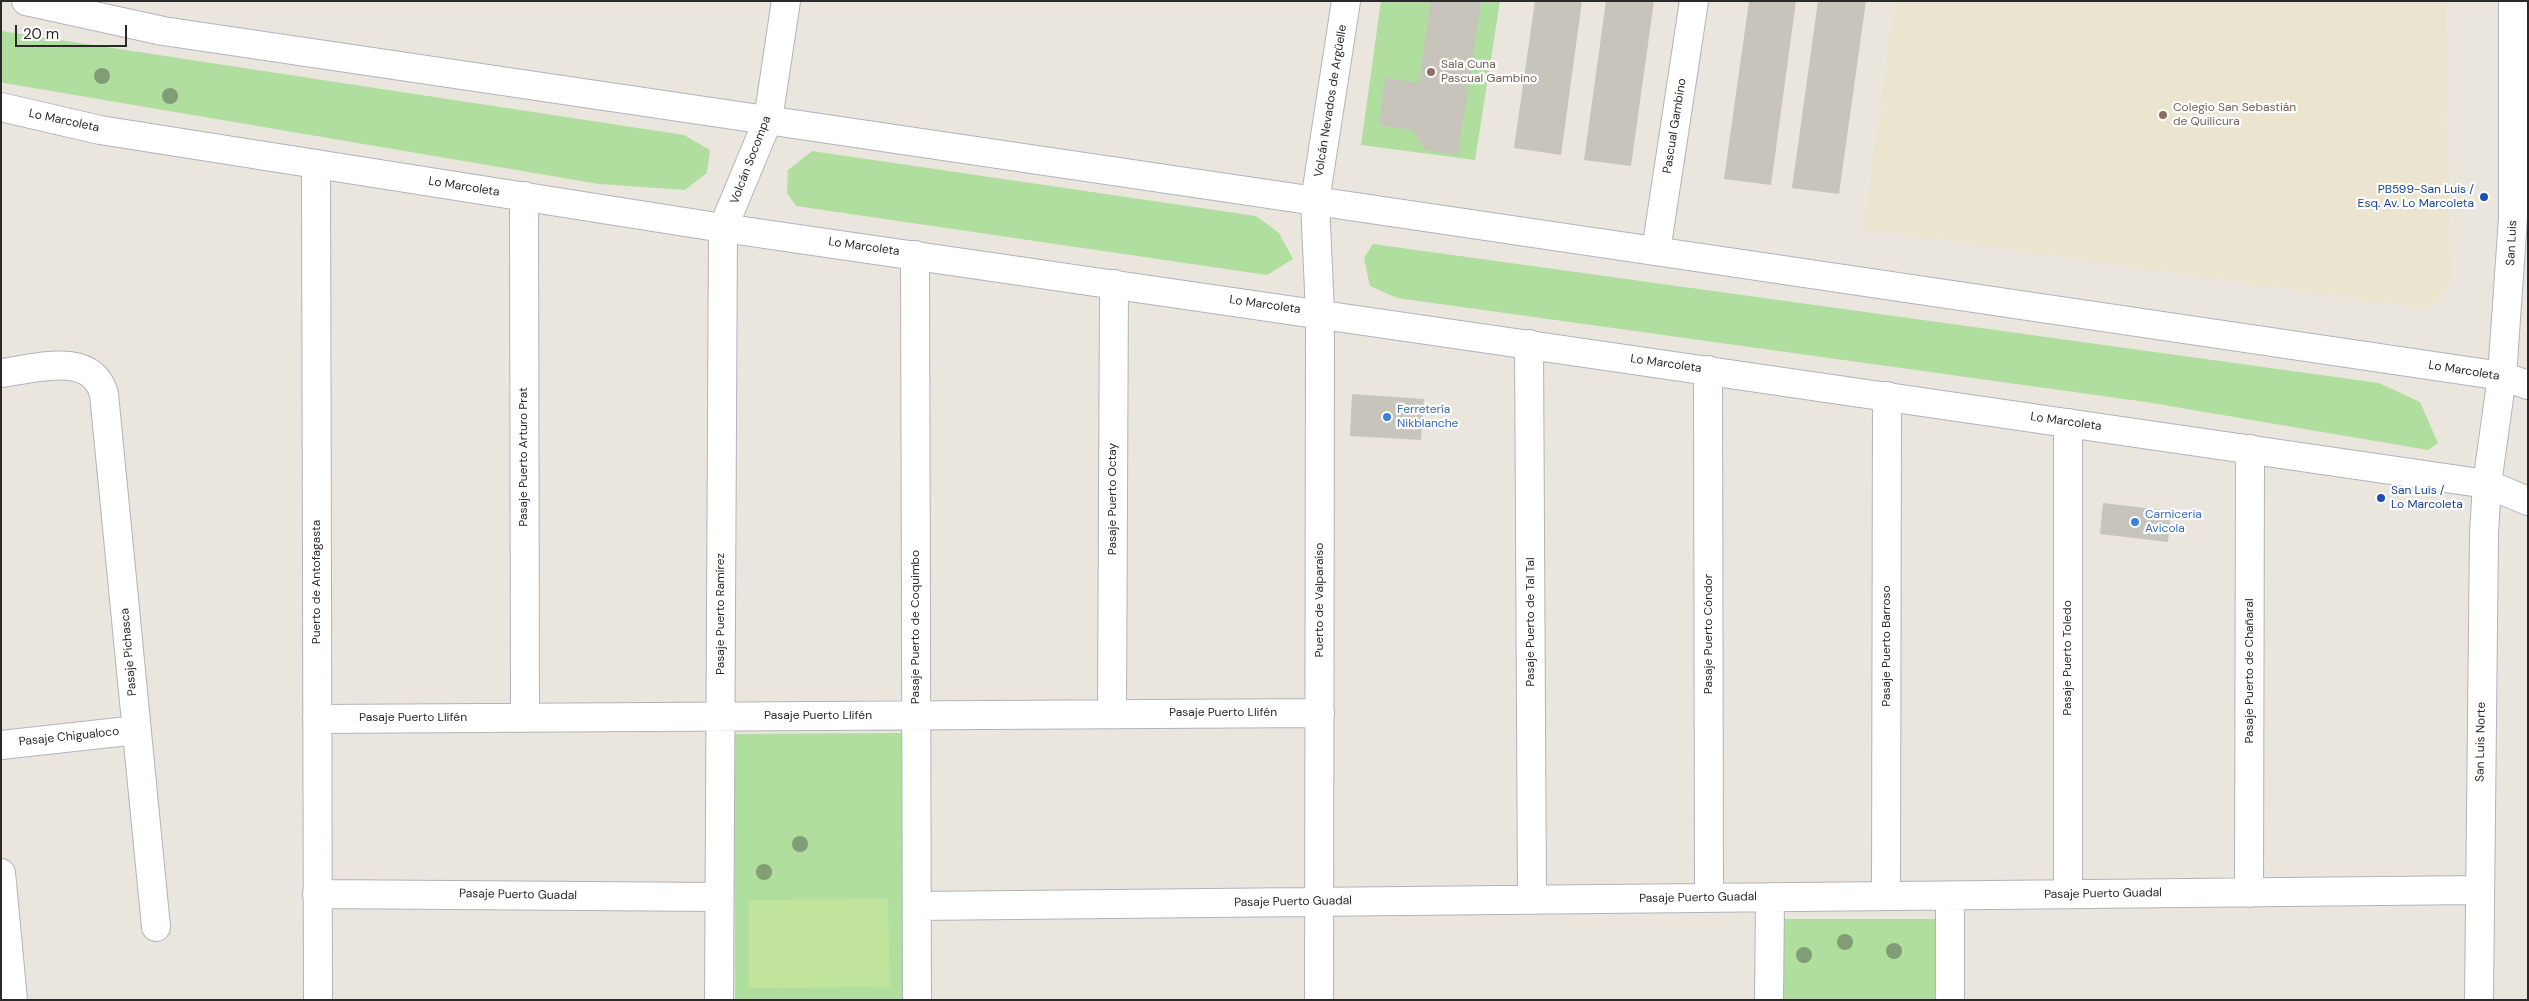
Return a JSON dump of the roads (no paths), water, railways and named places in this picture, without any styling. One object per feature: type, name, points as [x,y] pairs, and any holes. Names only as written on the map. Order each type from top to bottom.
[{"type":"street","name":"Lo Marcoleta","points":[[26,1],[91,8],[163,31],[2502,376],[2528,385]]},
{"type":"street","name":"Volcán Socompa","points":[[723,228],[768,120],[786,1]]},
{"type":"street","name":"Volcán Nevados de Argüelle","points":[[1315,201],[1346,1]]},
{"type":"street","name":"Pascual Gambino","points":[[1656,251],[1694,1]]},
{"type":"street","name":"San Luis","points":[[2487,484],[2502,376],[2513,218],[2513,1]]},
{"type":"street","name":"Lo Marcoleta","points":[[1,108],[100,130],[723,228],[2487,484],[2528,501]]},
{"type":"street","name":"Puerto de Antofagasta","points":[[316,164],[318,1000]]},
{"type":"street","name":"Pasaje Puerto Arturo Prat","points":[[524,196],[525,717]]},
{"type":"street","name":"Puerto de Valparaíso","points":[[1315,201],[1320,314],[1318,1000]]},
{"type":"street","name":"Pasaje Puerto Ramírez","points":[[719,1000],[723,228]]},
{"type":"street","name":"Pasaje Puerto de Coquimbo","points":[[915,255],[917,1000]]},
{"type":"street","name":"Pasaje Puerto Octay","points":[[1112,714],[1114,284]]},
{"type":"street","name":"Pasaje Puerto de Tal Tal","points":[[1529,344],[1532,900]]},
{"type":"street","name":"Pasaje Pichasca","points":[[1,373],[68,365],[80,366],[97,378],[104,394],[156,927]]},
{"type":"street","name":"Pasaje Puerto Cóndor","points":[[1708,370],[1709,898]]},
{"type":"street","name":"Pasaje Puerto Barroso","points":[[1886,896],[1887,396]]},
{"type":"street","name":"Pasaje Puerto Toledo","points":[[2068,423],[2068,894]]},
{"type":"street","name":"Pasaje Puerto de Chañaral","points":[[2249,892],[2250,449]]},
{"type":"street","name":"San Luis Norte","points":[[2479,1000],[2479,890],[2487,484]]},
{"type":"street","name":"Pasaje Puerto Llifén","points":[[317,719],[1320,713]]},
{"type":"street","name":"Pasaje Chigualoco","points":[[1,745],[137,730]]},
{"type":"street","points":[[1,873],[13,1000]]},
{"type":"street","name":"Pasaje Puerto Guadal","points":[[917,906],[2479,890]]},
{"type":"street","name":"Pasaje Puerto Guadal","points":[[317,894],[720,897]]},
{"type":"street","points":[[1950,896],[1950,1000]]},
{"type":"street","points":[[1770,897],[1770,1000]]},
{"type":"place","name":"Sala Cuna Pascual Gambino","points":[[1431,72]]},
{"type":"place","name":"Colegio San Sebastián de Quilicura","points":[[2163,115]]},
{"type":"place","name":"PB599-San Luis / Esq. Av. Lo Marcoleta","points":[[2484,197]]},
{"type":"place","name":"Ferretería Nikblanche","points":[[1387,417]]},
{"type":"place","name":"San Luis / Lo Marcoleta","points":[[2381,498]]},
{"type":"place","name":"Carniceria Avicola","points":[[2135,522]]}]
